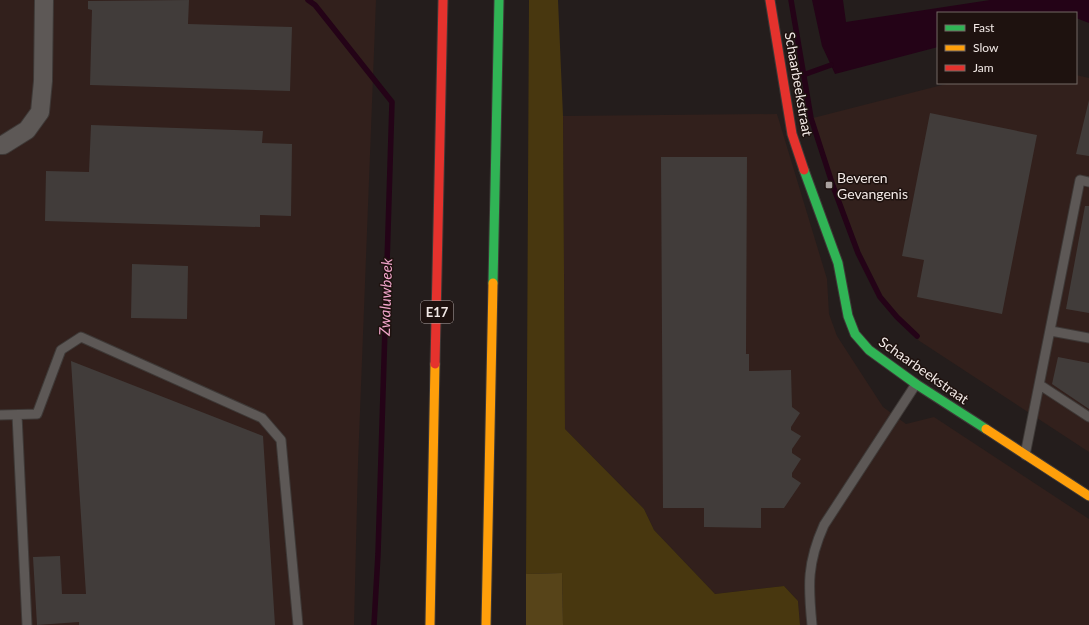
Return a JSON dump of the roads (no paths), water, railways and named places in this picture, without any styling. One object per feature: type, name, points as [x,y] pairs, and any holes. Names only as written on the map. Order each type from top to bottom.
[{"type":"main road","name":"E17","points":[[430,625],[443,0]]},
{"type":"main road","points":[[486,625],[498,0]]},
{"type":"main road","name":"Schaarbeekstraat","points":[[770,0],[792,134],[812,195],[838,263],[848,316],[855,334],[869,350],[916,384],[1089,496]]},
{"type":"street","points":[[0,145],[3,145],[27,130],[40,112],[44,0]]},
{"type":"lane","points":[[1025,455],[1080,180],[1089,182]]},
{"type":"lane","points":[[1051,331],[1089,338]]},
{"type":"lane","points":[[0,415],[37,414],[61,350],[81,337],[262,418],[282,440],[298,625]]},
{"type":"lane","points":[[812,625],[809,586],[810,563],[824,525],[916,384]]},
{"type":"lane","points":[[1040,385],[1089,417]]},
{"type":"lane","points":[[17,415],[27,625]]},
{"type":"waterway","name":"Zwaluwbeek","points":[[308,0],[315,5],[392,102],[378,554],[374,625]]},
{"type":"waterway","points":[[791,0],[811,118],[833,186],[858,253],[880,297],[897,317],[917,336]]},
{"type":"waterway","points":[[803,75],[831,65]]},
{"type":"place","name":"Beveren Gevangenis","points":[[829,185]]}]
